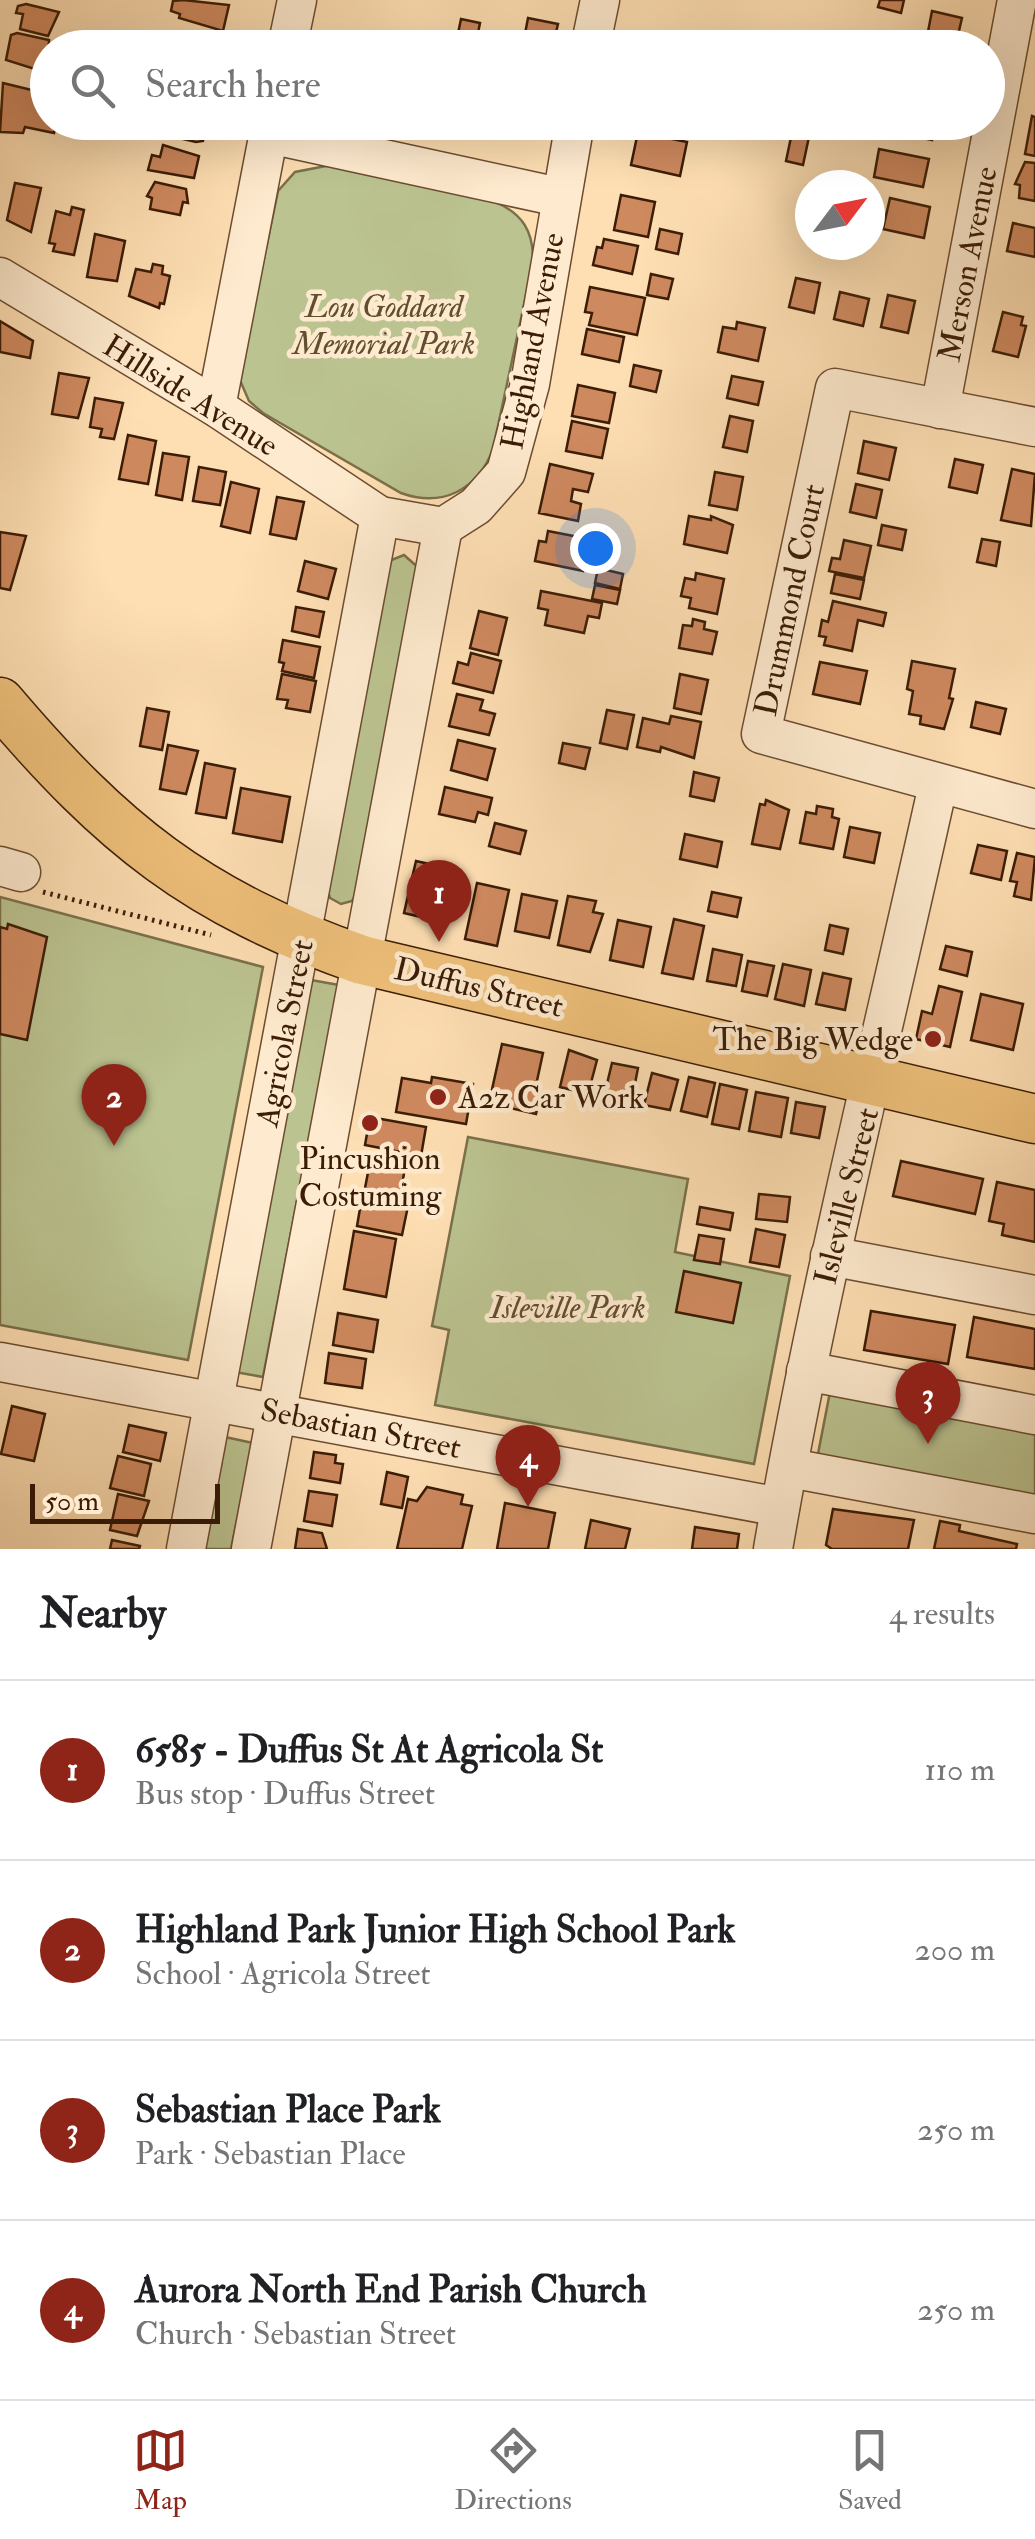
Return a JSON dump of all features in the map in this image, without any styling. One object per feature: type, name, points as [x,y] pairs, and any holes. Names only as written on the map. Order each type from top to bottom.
[{"type":"main road","name":"Duffus Street","points":[[0,702],[73,785],[124,833],[219,900],[302,939],[362,960],[1035,1119]]},
{"type":"street","points":[[290,30],[296,0]]},
{"type":"street","points":[[594,30],[600,0]]},
{"type":"street","name":"Merson Avenue","points":[[1005,64],[1017,0]]},
{"type":"street","points":[[216,407],[268,140]]},
{"type":"street","points":[[320,140],[559,197]]},
{"type":"street","name":"Highland Avenue","points":[[443,527],[476,506],[506,472],[530,384],[570,140]]},
{"type":"street","name":"Merson Avenue","points":[[940,409],[991,140]]},
{"type":"street","name":"Hillside Avenue","points":[[0,278],[216,407],[380,516]]},
{"type":"street","name":"Drummond Court","points":[[1035,428],[835,388],[761,734],[1035,810]]},
{"type":"street","points":[[380,516],[443,527]]},
{"type":"street","name":"Agricola Street","points":[[186,1549],[380,516]]},
{"type":"street","name":"Agricola Street","points":[[250,1549],[443,527]]},
{"type":"street","name":"Isleville Street","points":[[773,1549],[830,1256],[874,1079],[938,785]]},
{"type":"street","points":[[830,1256],[1035,1294]]},
{"type":"street","name":"Sebastian Street","points":[[0,1362],[780,1508]]},
{"type":"street","points":[[806,1371],[1035,1416]]},
{"type":"street","points":[[790,1468],[1035,1514]]},
{"type":"path","points":[[20,876],[230,940]]},
{"type":"green space","name":"Lou Goddard Memorial Park","points":[[331,165],[493,201],[512,211],[529,233],[533,263],[493,449],[478,475],[457,492],[431,498],[401,493],[263,413],[249,401],[239,378],[278,191],[295,172]]},
{"type":"green space","points":[[404,555],[421,570],[357,893],[352,901],[341,904],[330,898],[326,886],[389,561]]},
{"type":"green space","points":[[0,897],[263,967],[188,1360],[0,1325]]},
{"type":"green space","points":[[311,980],[339,985],[263,1377],[235,1372]]},
{"type":"green space","name":"Isleville Park","points":[[468,1137],[688,1179],[675,1252],[790,1276],[754,1464],[435,1405],[449,1330],[432,1326]]},
{"type":"green space","points":[[830,1392],[1035,1430],[1035,1500],[817,1459]]},
{"type":"green space","points":[[225,1437],[253,1443],[231,1549],[202,1549]]},
{"type":"building","points":[[880,0],[904,0],[901,13],[878,7]]},
{"type":"building","points":[[173,1],[229,5],[223,30],[179,18],[180,14],[171,11]]},
{"type":"building","points":[[26,4],[59,12],[51,30],[30,32],[20,29],[23,14],[16,13],[18,6]]},
{"type":"building","points":[[932,11],[962,18],[959,30],[928,30]]},
{"type":"building","points":[[528,18],[558,24],[557,30],[526,30]]},
{"type":"building","points":[[461,19],[480,23],[479,30],[459,30]]},
{"type":"building","points":[[11,35],[30,36],[30,68],[6,60]]},
{"type":"building","points":[[3,83],[30,90],[30,128],[25,127],[23,133],[0,132]]},
{"type":"building","points":[[1032,116],[1035,117],[1035,156],[1025,154]]},
{"type":"building","points":[[636,140],[687,142],[680,176],[631,165]]},
{"type":"building","points":[[790,140],[808,140],[803,165],[786,161]]},
{"type":"building","points":[[163,145],[199,156],[194,178],[148,170],[152,155],[160,157]]},
{"type":"building","points":[[879,149],[929,159],[923,187],[885,179],[885,170],[875,170]]},
{"type":"building","points":[[1025,162],[1035,163],[1035,201],[1019,198],[1020,185],[1015,184]]},
{"type":"building","points":[[155,182],[186,189],[188,203],[183,202],[180,215],[150,209],[152,198],[147,196]]},
{"type":"building","points":[[15,183],[41,188],[31,232],[7,220]]},
{"type":"building","points":[[621,195],[655,202],[648,237],[614,230]]},
{"type":"building","points":[[890,198],[930,207],[924,238],[885,229]]},
{"type":"building","points":[[72,207],[84,210],[74,255],[53,251],[55,244],[49,243],[56,211],[70,215]]},
{"type":"building","points":[[1013,223],[1035,228],[1035,257],[1007,251]]},
{"type":"building","points":[[660,229],[682,234],[678,254],[656,249]]},
{"type":"building","points":[[95,234],[125,241],[117,281],[87,277]]},
{"type":"building","points":[[604,239],[638,246],[632,274],[593,265],[597,247],[602,248]]},
{"type":"building","points":[[153,264],[163,266],[162,274],[170,276],[164,304],[160,303],[159,308],[129,296],[136,269],[151,272]]},
{"type":"building","points":[[651,274],[673,279],[668,299],[647,295]]},
{"type":"building","points":[[796,278],[820,283],[814,313],[789,307]]},
{"type":"building","points":[[590,287],[645,298],[637,335],[589,325],[592,313],[585,312]]},
{"type":"building","points":[[840,292],[869,299],[863,326],[834,319]]},
{"type":"building","points":[[888,295],[915,301],[908,333],[881,327]]},
{"type":"building","points":[[1003,312],[1023,317],[1021,325],[1026,326],[1018,357],[993,351]]},
{"type":"building","points":[[0,321],[33,341],[30,358],[0,352]]},
{"type":"building","points":[[737,322],[765,328],[758,361],[718,352],[723,327],[736,329]]},
{"type":"building","points":[[587,329],[624,337],[619,362],[582,354]]},
{"type":"building","points":[[634,365],[661,371],[656,392],[630,386]]},
{"type":"building","points":[[59,373],[89,378],[78,418],[52,414]]},
{"type":"building","points":[[732,376],[763,382],[758,405],[727,398]]},
{"type":"building","points":[[578,385],[615,393],[609,423],[572,416]]},
{"type":"building","points":[[95,398],[123,403],[114,439],[100,437],[102,429],[90,427]]},
{"type":"building","points":[[730,416],[753,421],[747,452],[723,447]]},
{"type":"building","points":[[572,421],[608,429],[602,458],[566,451]]},
{"type":"building","points":[[128,435],[156,441],[148,484],[119,479]]},
{"type":"building","points":[[864,441],[896,448],[889,480],[858,473]]},
{"type":"building","points":[[163,453],[189,457],[182,500],[156,495]]},
{"type":"building","points":[[955,459],[983,465],[977,493],[949,487]]},
{"type":"building","points":[[550,464],[593,474],[588,492],[573,489],[571,501],[581,504],[578,521],[539,513]]},
{"type":"building","points":[[199,467],[226,472],[220,505],[193,501]]},
{"type":"building","points":[[1012,469],[1035,474],[1031,526],[1001,520]]},
{"type":"building","points":[[715,472],[743,477],[737,510],[709,505]]},
{"type":"building","points":[[231,482],[259,489],[250,533],[221,526]]},
{"type":"building","points":[[856,484],[882,490],[876,518],[850,512]]},
{"type":"building","points":[[277,497],[304,502],[296,539],[270,534]]},
{"type":"building","points":[[689,516],[711,520],[711,516],[733,525],[727,553],[684,544]]},
{"type":"building","points":[[882,525],[906,530],[902,550],[878,545]]},
{"type":"building","points":[[548,531],[589,539],[583,571],[535,561],[539,541],[546,542]]},
{"type":"building","points":[[0,532],[26,536],[10,590],[0,588]]},
{"type":"building","points":[[982,539],[1000,542],[996,566],[977,562]]},
{"type":"building","points":[[844,540],[871,546],[864,578],[829,571],[832,558],[840,559]]},
{"type":"building","points":[[305,561],[336,569],[328,599],[298,591]]},
{"type":"building","points":[[598,568],[623,574],[620,589],[595,583]]},
{"type":"building","points":[[696,573],[724,579],[717,614],[689,608],[691,598],[681,596],[685,578],[695,580]]},
{"type":"building","points":[[835,574],[864,580],[860,599],[831,593]]},
{"type":"building","points":[[595,585],[620,590],[617,604],[592,599]]},
{"type":"building","points":[[541,591],[602,603],[599,618],[588,616],[584,633],[545,625],[548,610],[538,608]]},
{"type":"building","points":[[833,601],[886,613],[883,626],[858,620],[852,651],[824,645],[826,637],[819,636],[822,620],[828,622]]},
{"type":"building","points":[[296,607],[324,612],[319,637],[292,631]]},
{"type":"building","points":[[479,611],[507,618],[498,655],[470,648]]},
{"type":"building","points":[[693,619],[705,622],[704,629],[717,632],[712,654],[679,648],[683,625],[692,626]]},
{"type":"building","points":[[283,640],[320,647],[314,678],[282,671],[284,663],[279,662]]},
{"type":"building","points":[[471,653],[501,661],[493,693],[453,683],[458,662],[468,665]]},
{"type":"building","points":[[912,661],[955,669],[949,698],[953,699],[944,729],[920,724],[921,716],[909,714],[913,691],[907,689]]},
{"type":"building","points":[[820,662],[867,671],[860,704],[813,694]]},
{"type":"building","points":[[282,674],[316,681],[310,712],[286,708],[288,700],[277,699]]},
{"type":"building","points":[[680,674],[708,680],[701,714],[674,708]]},
{"type":"building","points":[[457,694],[483,700],[480,710],[495,714],[489,735],[449,726]]},
{"type":"building","points":[[976,702],[1006,709],[1000,734],[971,727]]},
{"type":"building","points":[[147,708],[169,712],[162,750],[140,746]]},
{"type":"building","points":[[607,710],[634,715],[627,749],[600,743]]},
{"type":"building","points":[[671,716],[701,722],[694,758],[661,747],[660,752],[637,747],[643,718],[669,724]]},
{"type":"building","points":[[458,740],[495,749],[487,780],[451,770]]},
{"type":"building","points":[[563,743],[590,748],[585,769],[559,763]]},
{"type":"building","points":[[168,745],[198,751],[186,794],[160,789]]},
{"type":"building","points":[[205,763],[235,769],[226,818],[196,813]]},
{"type":"building","points":[[694,772],[719,778],[714,801],[690,796]]},
{"type":"building","points":[[445,787],[492,798],[488,815],[478,812],[475,822],[439,814]]},
{"type":"building","points":[[241,788],[290,797],[282,842],[233,833]]},
{"type":"building","points":[[766,800],[789,810],[780,849],[752,844],[760,804],[765,805]]},
{"type":"building","points":[[817,806],[833,809],[832,817],[839,819],[833,849],[800,843],[806,812],[816,814]]},
{"type":"building","points":[[495,823],[526,831],[520,854],[489,846]]},
{"type":"building","points":[[850,827],[880,833],[874,863],[844,857]]},
{"type":"building","points":[[685,834],[722,842],[717,867],[680,859]]},
{"type":"building","points":[[978,845],[1007,851],[1001,880],[971,873]]},
{"type":"building","points":[[1017,853],[1035,857],[1031,900],[1014,896],[1017,882],[1010,881]]},
{"type":"building","points":[[416,861],[447,868],[434,920],[404,913]]},
{"type":"building","points":[[477,883],[509,890],[497,946],[465,939]]},
{"type":"building","points":[[712,892],[741,898],[737,917],[708,911]]},
{"type":"building","points":[[522,894],[557,901],[549,938],[515,931]]},
{"type":"building","points":[[568,896],[596,901],[593,912],[603,914],[590,952],[558,945]]},
{"type":"building","points":[[674,919],[704,926],[693,979],[662,973]]},
{"type":"building","points":[[618,920],[651,927],[643,967],[610,960]]},
{"type":"building","points":[[8,924],[47,937],[27,1040],[0,1034],[0,927],[7,929]]},
{"type":"building","points":[[830,925],[848,929],[843,954],[825,950]]},
{"type":"building","points":[[946,946],[972,952],[967,976],[940,969]]},
{"type":"building","points":[[713,949],[742,955],[736,986],[707,981]]},
{"type":"building","points":[[748,961],[774,966],[767,996],[742,991]]},
{"type":"building","points":[[783,964],[811,970],[804,1006],[775,999]]},
{"type":"building","points":[[823,973],[851,979],[845,1010],[816,1004]]},
{"type":"building","points":[[939,986],[962,992],[950,1047],[916,1039],[922,1011],[932,1014]]},
{"type":"building","points":[[981,994],[1023,1004],[1013,1050],[971,1040]]},
{"type":"building","points":[[502,1044],[543,1053],[535,1090],[541,1091],[536,1114],[489,1103]]},
{"type":"building","points":[[569,1050],[597,1060],[588,1094],[560,1087]]},
{"type":"building","points":[[612,1063],[638,1068],[632,1099],[605,1092]]},
{"type":"building","points":[[652,1073],[678,1080],[670,1110],[644,1105]]},
{"type":"building","points":[[432,1077],[473,1084],[466,1124],[396,1112],[402,1078],[431,1083]]},
{"type":"building","points":[[689,1077],[715,1083],[707,1117],[681,1111]]},
{"type":"building","points":[[720,1084],[747,1090],[739,1129],[712,1124]]},
{"type":"building","points":[[756,1092],[788,1098],[781,1137],[749,1131]]},
{"type":"building","points":[[796,1102],[825,1107],[819,1138],[791,1133]]},
{"type":"building","points":[[370,1117],[426,1127],[421,1156],[365,1145]]},
{"type":"building","points":[[371,1157],[406,1163],[400,1195],[365,1188]]},
{"type":"building","points":[[901,1161],[983,1179],[975,1214],[893,1196]]},
{"type":"building","points":[[997,1182],[1035,1190],[1035,1242],[1002,1235],[1004,1224],[989,1221]]},
{"type":"building","points":[[759,1194],[790,1197],[787,1222],[756,1219]]},
{"type":"building","points":[[362,1197],[408,1206],[402,1235],[357,1226]]},
{"type":"building","points":[[700,1207],[733,1213],[730,1230],[697,1224]]},
{"type":"building","points":[[756,1229],[785,1235],[779,1267],[750,1262]]},
{"type":"building","points":[[354,1231],[396,1239],[386,1297],[344,1289]]},
{"type":"building","points":[[699,1235],[724,1239],[720,1264],[694,1260]]},
{"type":"building","points":[[684,1271],[741,1283],[733,1323],[676,1312]]},
{"type":"building","points":[[871,1311],[955,1325],[948,1364],[864,1350]]},
{"type":"building","points":[[338,1313],[378,1320],[373,1352],[333,1345]]},
{"type":"building","points":[[974,1317],[1035,1329],[1035,1369],[967,1357]]},
{"type":"building","points":[[329,1353],[366,1359],[362,1388],[325,1383]]},
{"type":"building","points":[[12,1406],[45,1414],[34,1461],[1,1454]]},
{"type":"building","points":[[129,1425],[166,1433],[160,1461],[123,1452]]},
{"type":"building","points":[[314,1452],[336,1455],[335,1463],[343,1464],[340,1483],[310,1478]]},
{"type":"building","points":[[118,1456],[151,1464],[144,1496],[110,1488]]},
{"type":"building","points":[[387,1472],[408,1477],[402,1508],[381,1504]]},
{"type":"building","points":[[427,1487],[463,1495],[461,1504],[472,1506],[462,1549],[397,1549],[408,1499],[417,1501]]},
{"type":"building","points":[[309,1491],[337,1495],[332,1526],[304,1521]]},
{"type":"building","points":[[118,1494],[149,1501],[137,1536],[110,1530]]},
{"type":"building","points":[[505,1503],[555,1513],[548,1549],[497,1549]]},
{"type":"building","points":[[833,1509],[914,1520],[908,1549],[832,1549],[826,1545]]},
{"type":"building","points":[[591,1520],[630,1529],[625,1549],[585,1549]]},
{"type":"building","points":[[940,1521],[960,1525],[959,1531],[1017,1544],[1016,1549],[934,1549]]},
{"type":"building","points":[[695,1527],[739,1534],[737,1549],[692,1549]]},
{"type":"building","points":[[298,1529],[322,1533],[327,1549],[295,1549]]},
{"type":"building","points":[[112,1540],[140,1546],[110,1549]]},
{"type":"place","name":"6585 - Duffus St At Agricola St","points":[[439,942]]},
{"type":"place","name":"The Big Wedge","points":[[933,1039]]},
{"type":"place","name":"A2z Car Work","points":[[438,1097]]},
{"type":"place","name":"Pincushion Costuming","points":[[370,1123]]},
{"type":"place","name":"Highland Park Junior High School Park","points":[[114,1146]]},
{"type":"place","name":"Sebastian Place Park","points":[[928,1444]]},
{"type":"place","name":"Aurora North End Parish Church","points":[[528,1507]]}]
